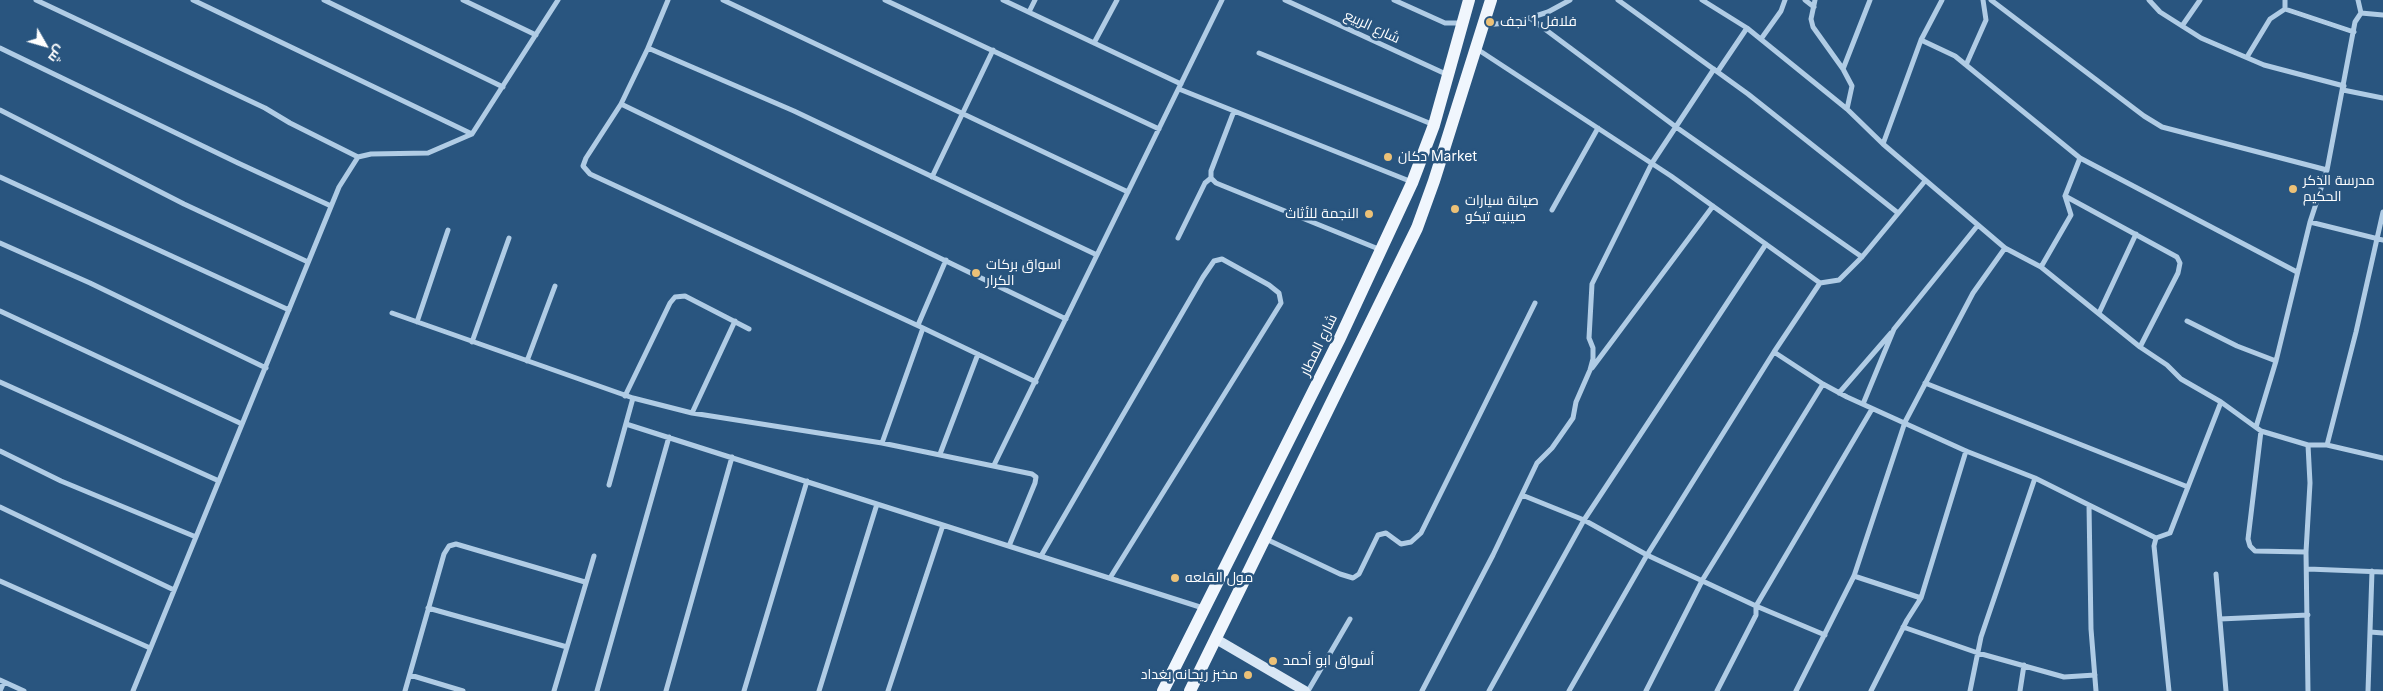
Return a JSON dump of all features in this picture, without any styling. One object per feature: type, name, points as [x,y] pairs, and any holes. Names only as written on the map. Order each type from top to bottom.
[{"type":"main road","name":"شارع المطار","points":[[1163,691],[1329,359],[1412,183],[1434,125],[1469,0]]},
{"type":"main road","points":[[1190,691],[1350,367],[1416,228],[1434,181],[1485,25],[1491,0]]},
{"type":"main road","points":[[1347,322],[1354,331],[1367,332]]},
{"type":"main road","points":[[1329,359],[1342,359],[1350,367]]},
{"type":"street","points":[[36,0],[265,108],[290,123],[358,157],[371,154],[428,153],[472,134],[558,0]]},
{"type":"street","points":[[193,0],[472,134]]},
{"type":"street","points":[[324,0],[503,87]]},
{"type":"street","points":[[463,0],[536,35]]},
{"type":"street","points":[[668,0],[648,48],[621,104],[586,158],[583,166],[590,174],[920,326],[1036,382]]},
{"type":"street","points":[[723,0],[964,112],[1128,192]]},
{"type":"street","points":[[886,0],[1159,128]]},
{"type":"street","points":[[1003,0],[1094,43],[1180,87],[1234,111],[1412,183]]},
{"type":"street","points":[[1029,12],[1035,0]]},
{"type":"street","points":[[1094,43],[1117,0]]},
{"type":"street","points":[[994,465],[1222,0]]},
{"type":"street","name":"شارع الربيع","points":[[1285,0],[1449,75]]},
{"type":"street","points":[[1394,0],[1445,23],[1463,24]]},
{"type":"street","points":[[1485,25],[1517,22],[1548,12],[1570,0]]},
{"type":"street","points":[[1618,0],[1716,70],[1898,213]]},
{"type":"street","points":[[1702,0],[1747,28],[1847,109],[1924,181],[2005,248],[2041,267],[2140,347],[2167,365],[2181,379],[2221,402],[2261,431],[2308,445],[2327,445],[2383,458]]},
{"type":"street","points":[[1761,39],[1782,11],[1786,0]]},
{"type":"street","points":[[1805,0],[1814,7]]},
{"type":"street","points":[[1815,0],[1811,19],[1814,27],[1843,69],[1852,86],[1847,109]]},
{"type":"street","points":[[1843,69],[1870,0]]},
{"type":"street","points":[[1883,144],[1921,40],[1942,0]]},
{"type":"street","points":[[1966,65],[1986,20],[1983,0]]},
{"type":"street","points":[[1991,0],[2144,116],[2162,127],[2326,170]]},
{"type":"street","points":[[2149,0],[2160,12],[2202,38],[2264,65],[2383,98]]},
{"type":"street","points":[[2182,26],[2200,0]]},
{"type":"street","points":[[2285,0],[2285,9]]},
{"type":"street","points":[[2256,427],[2276,361],[2310,222],[2326,170],[2344,88],[2355,22],[2361,13],[2358,0]]},
{"type":"street","points":[[2247,57],[2270,19],[2285,9]]},
{"type":"street","points":[[2285,9],[2354,32]]},
{"type":"street","points":[[2361,13],[2383,15]]},
{"type":"street","points":[[1530,18],[1676,127],[1862,257]]},
{"type":"street","points":[[1590,370],[1593,348],[1589,338],[1592,284],[1652,163],[1747,28]]},
{"type":"street","points":[[1921,40],[1955,56],[2080,158],[2297,272]]},
{"type":"street","points":[[0,48],[331,206]]},
{"type":"street","points":[[648,48],[794,111],[1097,255]]},
{"type":"street","points":[[1477,49],[1652,163],[1820,283],[1840,280],[1862,257],[1924,181]]},
{"type":"street","points":[[932,177],[993,50]]},
{"type":"street","points":[[1259,53],[1434,125]]},
{"type":"street","points":[[621,104],[1066,318]]},
{"type":"street","points":[[0,110],[184,204],[308,262]]},
{"type":"street","points":[[1234,111],[1211,171],[1211,178],[1216,183],[1381,250]]},
{"type":"street","points":[[1552,210],[1598,128]]},
{"type":"street","points":[[133,691],[266,368],[338,187],[358,157]]},
{"type":"street","points":[[2041,267],[2071,215],[2065,196],[2080,158]]},
{"type":"street","points":[[0,177],[289,310]]},
{"type":"street","points":[[1178,238],[1205,183],[1211,178]]},
{"type":"street","points":[[2065,196],[2177,256],[2180,263],[2178,273],[2140,347]]},
{"type":"street","points":[[1422,691],[1537,463],[1552,448],[1573,418],[1576,402],[1590,370],[1714,206]]},
{"type":"street","points":[[2327,445],[2380,239],[2383,212]]},
{"type":"street","points":[[2310,222],[2380,239]]},
{"type":"street","points":[[1839,393],[1894,329],[1978,225]]},
{"type":"street","points":[[417,322],[448,230]]},
{"type":"street","points":[[2099,313],[2136,234]]},
{"type":"street","points":[[472,342],[509,238]]},
{"type":"street","points":[[0,243],[90,283],[266,368]]},
{"type":"street","points":[[1490,691],[1584,520],[1766,244]]},
{"type":"street","points":[[1796,691],[1854,576],[1905,422],[1973,293],[2005,248]]},
{"type":"street","points":[[1041,556],[1203,277],[1214,261],[1222,259],[1269,285],[1279,293],[1281,304],[1110,578]]},
{"type":"street","points":[[882,443],[920,326],[946,260]]},
{"type":"street","points":[[1569,691],[1647,554],[1774,352],[1820,283]]},
{"type":"street","points":[[527,361],[555,286]]},
{"type":"street","points":[[625,396],[670,302],[675,297],[685,296],[749,329]]},
{"type":"street","points":[[1266,538],[1352,578],[1359,574],[1378,536],[1386,533],[1401,544],[1411,542],[1416,538],[1535,303]]},
{"type":"street","points":[[0,311],[242,424]]},
{"type":"street","points":[[392,313],[625,396],[692,413],[882,443],[1032,474],[1036,477],[1009,546]]},
{"type":"street","points":[[2187,321],[2236,346],[2276,361]]},
{"type":"street","points":[[692,413],[735,322]]},
{"type":"street","points":[[1863,404],[1894,329]]},
{"type":"street","points":[[1774,352],[1839,393],[1966,451],[2034,478],[2156,538],[2170,533],[2221,402]]},
{"type":"street","points":[[940,454],[978,354]]},
{"type":"street","points":[[0,382],[219,481]]},
{"type":"street","points":[[1646,691],[1703,579],[1823,384]]},
{"type":"street","points":[[1925,384],[2188,487]]},
{"type":"street","points":[[609,484],[633,398]]},
{"type":"street","points":[[1717,691],[1756,615],[1756,606],[1872,409]]},
{"type":"street","points":[[626,424],[1204,608]]},
{"type":"street","points":[[2261,431],[2248,539],[2250,546],[2255,551],[2306,552]]},
{"type":"street","points":[[597,691],[669,437]]},
{"type":"street","points":[[2308,445],[2310,483],[2306,552],[2308,569],[2308,691]]},
{"type":"street","points":[[0,451],[61,481],[196,537]]},
{"type":"street","points":[[1871,691],[1903,627],[1921,598],[1966,451]]},
{"type":"street","points":[[666,691],[732,458]]},
{"type":"street","points":[[1970,691],[1978,653],[2034,478]]},
{"type":"street","points":[[744,691],[807,481]]},
{"type":"street","points":[[1522,494],[1584,520],[1647,554],[1703,579],[1756,606],[1825,635]]},
{"type":"street","points":[[819,691],[877,504]]},
{"type":"street","points":[[2089,505],[2091,629],[2096,691]]},
{"type":"street","points":[[0,508],[174,590]]},
{"type":"street","points":[[888,691],[944,525]]},
{"type":"street","points":[[2156,538],[2154,546],[2169,691]]},
{"type":"street","points":[[405,691],[444,554],[449,546],[456,544],[585,582]]},
{"type":"street","points":[[554,691],[594,556]]},
{"type":"street","points":[[2308,569],[2383,572]]},
{"type":"street","points":[[2368,691],[2372,572]]},
{"type":"street","points":[[2216,574],[2226,691]]},
{"type":"street","points":[[1854,576],[1921,598]]},
{"type":"street","points":[[0,581],[150,648]]},
{"type":"street","points":[[428,608],[567,647]]},
{"type":"street","points":[[2220,619],[2308,615]]},
{"type":"street","points":[[1216,639],[1306,691],[1350,619]]},
{"type":"street","points":[[1903,627],[1978,653],[2064,677],[2095,675]]},
{"type":"street","points":[[2370,632],[2383,632]]},
{"type":"street","points":[[2020,691],[2024,666]]},
{"type":"street","points":[[410,675],[463,691]]},
{"type":"street","points":[[0,691],[2,681],[24,691]]},
{"type":"place","name":"فلافل 1 نجف","points":[[1490,22]]},
{"type":"place","name":"دكان Market","points":[[1388,157]]},
{"type":"place","name":"مدرسة الذكر الحكيم","points":[[2293,189]]},
{"type":"place","name":"صيانة سيارات صينيه تيكو","points":[[1455,209]]},
{"type":"place","name":"النجمة للأثاث","points":[[1369,214]]},
{"type":"place","name":"اسواق بركات الكرار","points":[[976,273]]},
{"type":"place","name":"مول القلعه","points":[[1175,578]]},
{"type":"place","name":"أسواق ابو أحمد","points":[[1273,661]]},
{"type":"place","name":"مخبز ريحانه بغداد","points":[[1248,675]]}]
